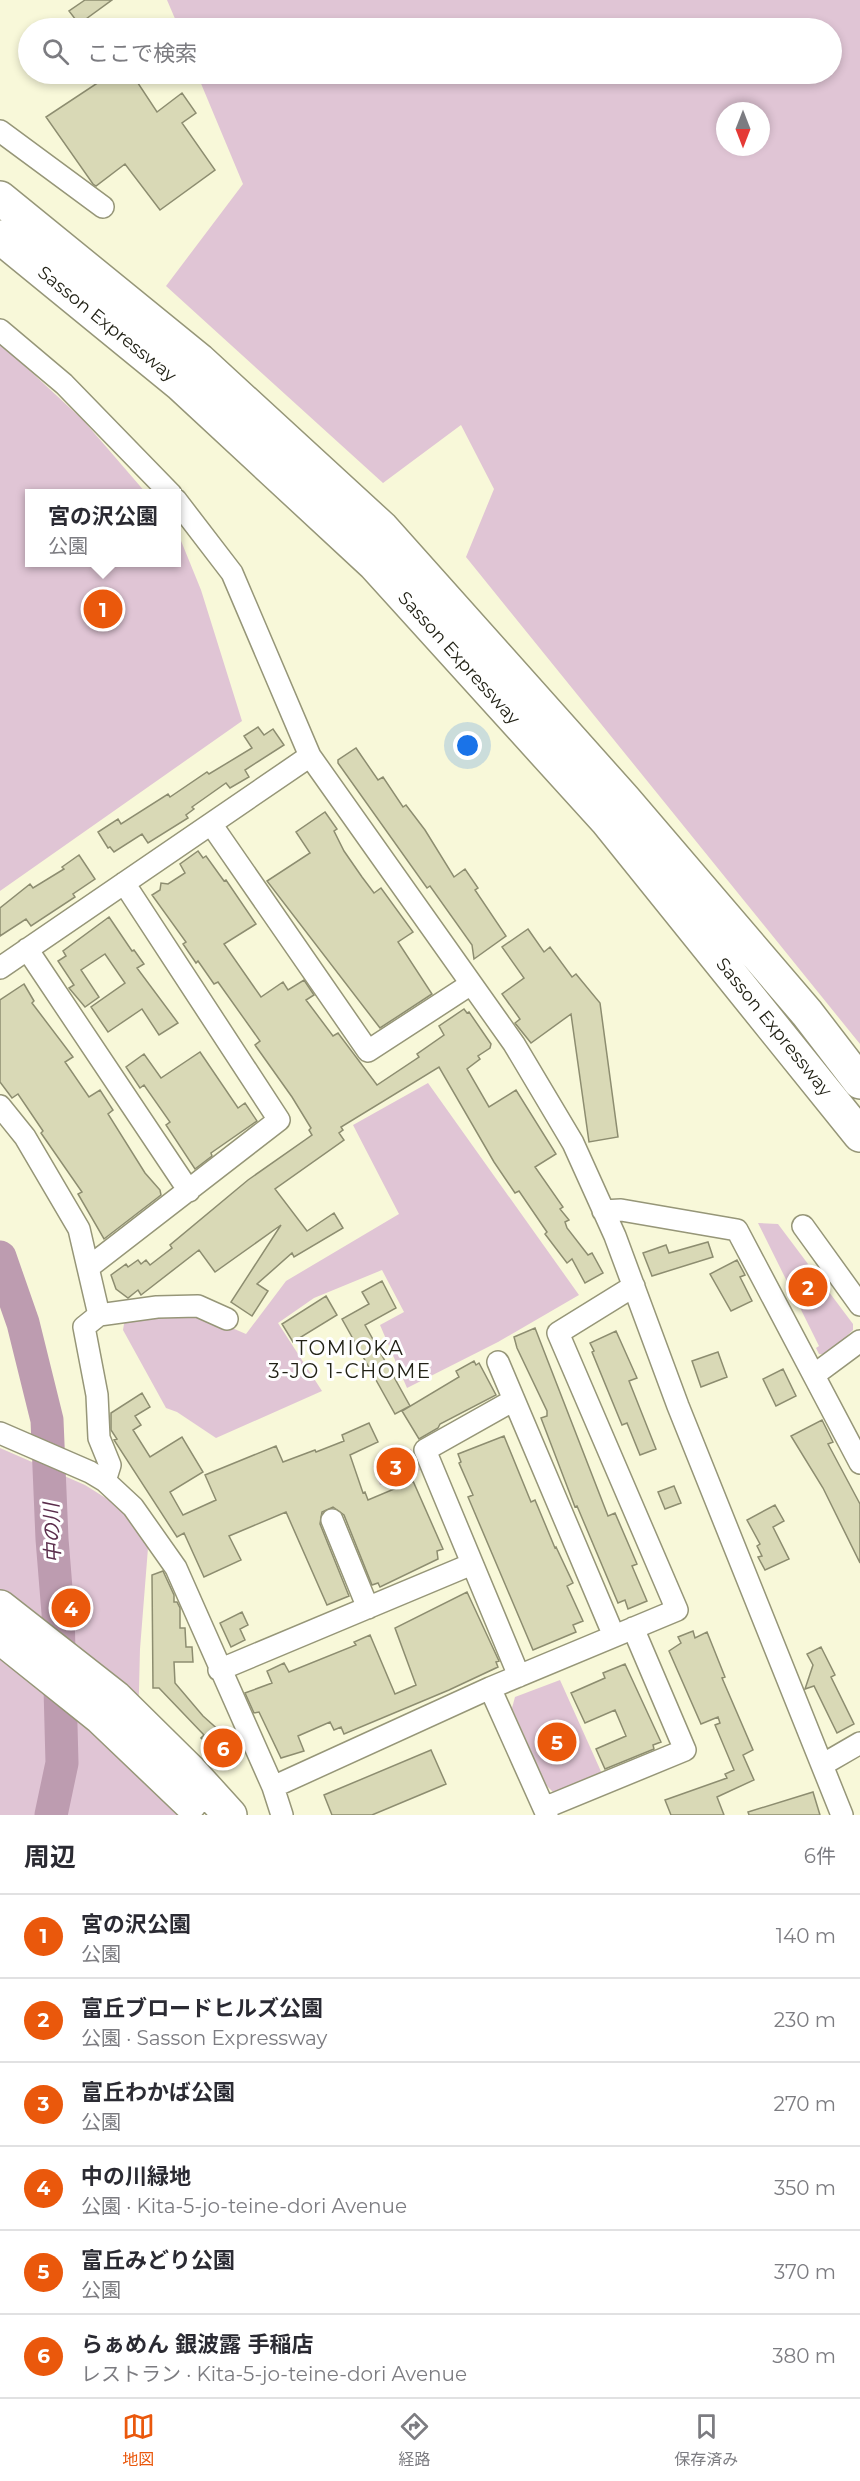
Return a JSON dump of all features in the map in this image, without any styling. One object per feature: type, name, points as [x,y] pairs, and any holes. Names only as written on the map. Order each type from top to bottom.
[{"type":"highway","name":"Sasson Expressway","points":[[0,198],[199,360],[382,528],[624,799],[807,1013],[860,1082]]},
{"type":"highway","name":"Sasson Expressway","points":[[0,237],[180,384],[374,564],[607,821],[860,1135]]},
{"type":"highway","points":[[8,1627],[190,1771],[230,1815]]},
{"type":"highway","points":[[108,1708],[201,1815]]},
{"type":"street","points":[[0,131],[103,207]]},
{"type":"street","points":[[0,330],[64,384],[166,489]]},
{"type":"street","points":[[181,505],[232,573],[310,756],[514,1044],[573,1143],[634,1286],[678,1406],[842,1815]]},
{"type":"street","points":[[0,968],[310,756]]},
{"type":"street","points":[[211,824],[368,1051],[471,984]]},
{"type":"street","points":[[89,1267],[279,1120],[123,883]]},
{"type":"street","points":[[27,949],[189,1191]]},
{"type":"street","points":[[0,1106],[25,1137],[79,1229],[99,1315]]},
{"type":"street","points":[[603,1211],[621,1210],[737,1230],[860,1462]]},
{"type":"street","points":[[803,1226],[860,1305]]},
{"type":"street","points":[[273,1787],[490,1688],[677,1610],[558,1333],[634,1286]]},
{"type":"street","points":[[97,1476],[110,1465],[99,1438],[98,1395],[84,1327],[99,1315],[157,1307],[198,1306],[227,1319]]},
{"type":"street","points":[[814,1376],[860,1341]]},
{"type":"street","points":[[490,1688],[546,1811],[685,1750],[624,1632],[498,1362]]},
{"type":"street","points":[[514,1400],[425,1450],[519,1676]]},
{"type":"street","points":[[0,1433],[97,1476],[133,1507],[177,1568],[219,1670],[273,1787],[282,1815]]},
{"type":"street","points":[[332,1520],[368,1608]]},
{"type":"street","points":[[219,1670],[472,1564]]},
{"type":"street","points":[[822,1765],[860,1743]]},
{"type":"shaded area","points":[[167,0],[860,0],[860,1044],[466,557],[494,489],[461,425],[383,483],[166,286],[243,184],[201,84],[842,84],[842,18],[175,18]]},
{"type":"shaded area","points":[[0,343],[83,420],[143,489],[25,489],[25,567],[181,567],[181,541],[201,590],[242,721],[0,891]]},
{"type":"shaded area","points":[[428,1083],[579,1295],[498,1342],[407,1388],[380,1325],[404,1312],[382,1270],[314,1298],[278,1323],[322,1391],[216,1438],[177,1412],[166,1408],[123,1330],[125,1318],[202,1315],[246,1334],[286,1281],[399,1214],[353,1125]]},
{"type":"shaded area","points":[[758,1223],[778,1224],[853,1324],[853,1330],[827,1355],[819,1354],[816,1348],[819,1346]]},
{"type":"shaded area","points":[[0,1448],[85,1485],[120,1507],[148,1548],[140,1649],[137,1768],[178,1815],[0,1815]]},
{"type":"shaded area","points":[[411,1449],[420,1470],[380,1485],[373,1466]]},
{"type":"shaded area","points":[[560,1680],[603,1776],[556,1795],[546,1785],[512,1708],[515,1697]]},
{"type":"building","points":[[85,0],[112,0],[87,18],[74,18],[69,11]]},
{"type":"building","points":[[96,84],[139,84],[157,112],[182,93],[196,113],[182,123],[215,170],[160,210],[125,164],[96,186],[93,184],[46,117]]},
{"type":"building","points":[[258,727],[264,735],[273,729],[284,745],[245,770],[249,777],[230,788],[226,783],[192,807],[194,809],[186,815],[188,818],[148,843],[142,834],[114,852],[110,847],[108,848],[98,832],[118,819],[121,824],[168,794],[170,797],[207,772],[209,774],[252,748],[244,736]]},
{"type":"building","points":[[356,748],[378,780],[383,777],[403,807],[406,805],[425,830],[454,877],[465,869],[478,888],[475,890],[506,936],[474,959],[472,945],[430,886],[427,888],[338,763],[338,760]]},
{"type":"building","points":[[325,812],[337,829],[334,831],[344,851],[362,877],[374,893],[381,888],[413,932],[398,942],[432,994],[380,1028],[267,881],[310,853],[296,832]]},
{"type":"building","points":[[198,851],[203,858],[206,856],[224,881],[226,880],[256,924],[224,944],[261,997],[283,982],[288,990],[304,980],[314,995],[306,1000],[333,1036],[338,1033],[377,1085],[419,1057],[417,1054],[444,1035],[439,1026],[464,1009],[467,1013],[469,1012],[491,1044],[490,1048],[478,1056],[480,1059],[467,1069],[489,1107],[516,1090],[556,1154],[535,1167],[563,1207],[560,1209],[569,1220],[565,1222],[567,1228],[588,1255],[592,1253],[603,1273],[585,1283],[572,1259],[567,1263],[545,1234],[547,1232],[519,1191],[515,1193],[494,1162],[439,1067],[341,1127],[343,1130],[339,1133],[344,1140],[275,1189],[307,1231],[334,1213],[343,1228],[294,1257],[292,1253],[257,1284],[268,1291],[252,1316],[231,1302],[281,1225],[215,1272],[199,1250],[141,1295],[138,1290],[128,1298],[116,1289],[111,1275],[126,1264],[128,1267],[138,1260],[141,1264],[146,1260],[150,1265],[172,1248],[170,1245],[248,1180],[312,1135],[309,1130],[311,1128],[292,1097],[255,1045],[260,1041],[218,982],[214,984],[198,961],[196,963],[183,944],[186,942],[152,895],[160,890],[161,883],[168,884],[185,873],[180,864]]},
{"type":"building","points":[[79,855],[95,879],[73,894],[75,897],[31,926],[26,919],[0,936],[0,908],[30,884],[33,888],[64,869],[62,867]]},
{"type":"building","points":[[109,917],[132,951],[134,950],[144,964],[137,968],[178,1023],[159,1035],[142,1009],[108,1032],[91,1007],[125,983],[105,954],[81,970],[99,997],[85,1007],[69,988],[74,985],[58,961],[66,956],[63,951]]},
{"type":"building","points":[[528,929],[544,952],[550,947],[572,977],[576,974],[600,1003],[618,1137],[589,1142],[571,1014],[531,1043],[515,1023],[520,1019],[502,994],[524,978],[502,947]]},
{"type":"building","points":[[24,984],[34,1001],[32,1003],[73,1057],[65,1062],[89,1097],[100,1090],[113,1110],[108,1114],[145,1173],[160,1190],[161,1195],[104,1239],[78,1194],[82,1192],[41,1133],[43,1131],[18,1094],[12,1098],[0,1082],[0,1000]]},
{"type":"building","points":[[200,1052],[238,1108],[245,1103],[257,1121],[211,1153],[212,1156],[195,1169],[166,1125],[170,1122],[144,1085],[140,1088],[126,1067],[144,1054],[161,1078]]},
{"type":"building","points":[[708,1242],[713,1257],[652,1276],[643,1253],[666,1245],[669,1253]]},
{"type":"building","points":[[737,1260],[745,1275],[740,1277],[752,1301],[731,1311],[710,1274]]},
{"type":"building","points":[[382,1281],[396,1308],[365,1325],[410,1406],[395,1414],[342,1319],[369,1304],[362,1292]]},
{"type":"building","points":[[326,1296],[337,1315],[293,1342],[282,1324]]},
{"type":"building","points":[[535,1328],[608,1516],[615,1513],[637,1564],[632,1566],[647,1601],[628,1609],[625,1600],[618,1603],[577,1506],[575,1507],[541,1418],[547,1416],[547,1411],[517,1348],[514,1337]]},
{"type":"building","points":[[616,1331],[637,1378],[629,1381],[656,1449],[640,1455],[627,1423],[622,1425],[590,1343]]},
{"type":"building","points":[[718,1352],[727,1377],[701,1387],[692,1361]]},
{"type":"building","points":[[474,1361],[476,1365],[479,1363],[496,1395],[440,1424],[438,1428],[419,1439],[402,1411],[459,1377],[456,1371]]},
{"type":"building","points":[[783,1369],[796,1396],[776,1406],[763,1379]]},
{"type":"building","points":[[142,1393],[150,1407],[135,1416],[141,1425],[133,1430],[150,1457],[182,1437],[203,1472],[170,1492],[183,1515],[216,1500],[205,1475],[276,1446],[283,1462],[315,1450],[316,1452],[344,1441],[342,1435],[369,1423],[378,1442],[350,1455],[363,1493],[365,1492],[368,1500],[413,1481],[443,1549],[437,1551],[438,1559],[380,1587],[378,1583],[372,1585],[344,1515],[333,1507],[322,1512],[320,1524],[349,1596],[327,1605],[286,1512],[229,1536],[241,1560],[204,1577],[184,1533],[177,1537],[114,1440],[117,1439],[111,1430],[111,1413]]},
{"type":"building","points":[[822,1420],[833,1442],[828,1444],[860,1504],[860,1563],[823,1488],[791,1436]]},
{"type":"building","points":[[504,1436],[531,1502],[535,1500],[573,1583],[567,1586],[583,1621],[573,1625],[576,1632],[533,1650],[468,1497],[473,1495],[459,1463],[461,1462],[458,1454]]},
{"type":"building","points":[[674,1486],[681,1503],[665,1509],[658,1492]]},
{"type":"building","points":[[775,1505],[784,1521],[773,1527],[789,1559],[765,1570],[758,1557],[762,1556],[757,1546],[760,1544],[747,1520]]},
{"type":"building","points":[[163,1571],[174,1595],[174,1602],[177,1602],[180,1608],[180,1628],[185,1628],[186,1647],[192,1647],[193,1662],[174,1662],[175,1683],[203,1716],[232,1742],[239,1757],[229,1768],[216,1756],[218,1753],[201,1738],[204,1735],[159,1688],[153,1688],[152,1575]]},
{"type":"building","points":[[467,1592],[499,1661],[496,1662],[498,1667],[344,1734],[341,1727],[334,1730],[330,1722],[298,1736],[304,1751],[281,1758],[259,1712],[254,1713],[245,1693],[272,1683],[267,1671],[284,1663],[289,1672],[356,1645],[354,1642],[370,1635],[395,1694],[416,1685],[395,1628]]},
{"type":"building","points":[[242,1612],[248,1625],[240,1629],[245,1640],[231,1647],[220,1623]]},
{"type":"building","points":[[693,1631],[695,1638],[707,1632],[725,1677],[722,1678],[753,1750],[743,1755],[754,1780],[717,1797],[724,1815],[671,1815],[665,1800],[727,1778],[725,1774],[734,1770],[715,1725],[720,1723],[718,1717],[701,1724],[669,1651],[681,1643],[678,1637]]},
{"type":"building","points":[[821,1647],[835,1675],[831,1677],[854,1724],[837,1733],[814,1686],[805,1689],[813,1665],[807,1654]]},
{"type":"building","points":[[625,1664],[661,1742],[653,1745],[654,1749],[605,1769],[596,1749],[626,1736],[615,1710],[585,1723],[571,1693],[605,1678],[603,1673]]},
{"type":"building","points":[[431,1750],[446,1784],[372,1815],[332,1815],[324,1795]]},
{"type":"building","points":[[813,1792],[820,1815],[749,1815],[748,1812]]},
{"type":"waterway","name":"中の川","points":[[0,1257],[23,1323],[47,1420],[58,1613],[62,1763],[51,1815]]},
{"type":"place","name":"宮の沢公園","points":[[103,609]]},
{"type":"place","name":"富丘ブロードヒルズ公園","points":[[808,1287]]},
{"type":"place","name":"富丘わかば公園","points":[[396,1467]]},
{"type":"place","name":"中の川緑地","points":[[71,1608]]},
{"type":"place","name":"富丘みどり公園","points":[[557,1742]]},
{"type":"place","name":"らぁめん 銀波露 手稲店","points":[[223,1748]]},
{"type":"district","name":"TOMIOKA 3-JO 1-CHOME","points":[[350,1360]]}]
